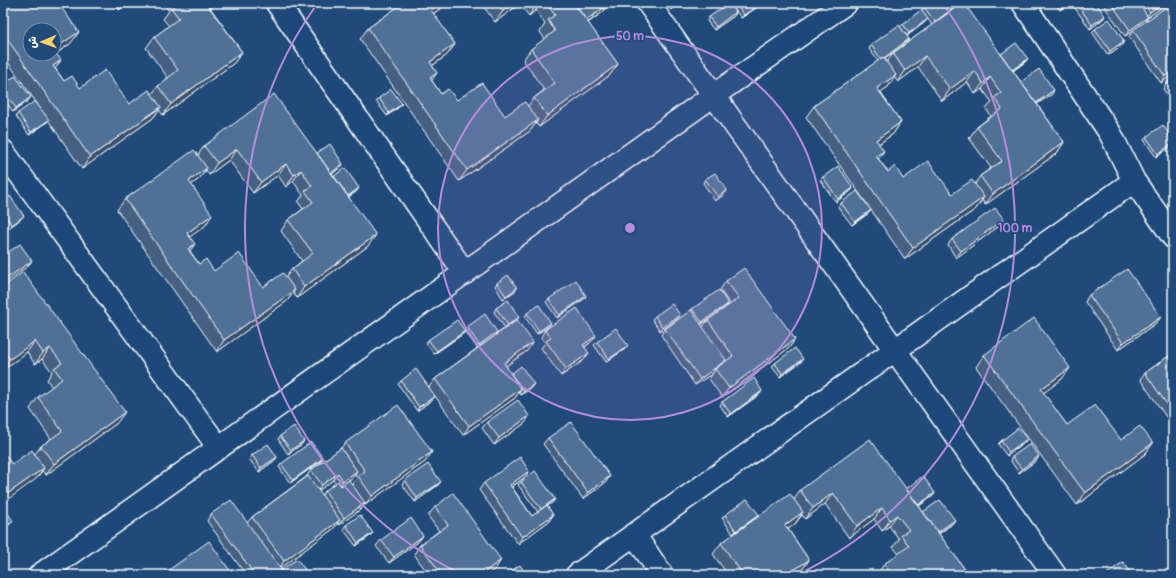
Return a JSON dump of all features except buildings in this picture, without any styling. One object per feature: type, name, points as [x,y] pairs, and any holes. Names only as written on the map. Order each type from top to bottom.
[{"type":"street","points":[[278,3],[465,273]]},
{"type":"street","points":[[648,3],[1055,575]]},
{"type":"street","points":[[40,575],[714,95],[846,3]]},
{"type":"street","points":[[1023,3],[1110,134],[1134,181],[1173,236]]},
{"type":"street","points":[[3,151],[219,448]]},
{"type":"street","points":[[577,575],[1134,181]]},
{"type":"street","points":[[634,534],[662,575]]}]
